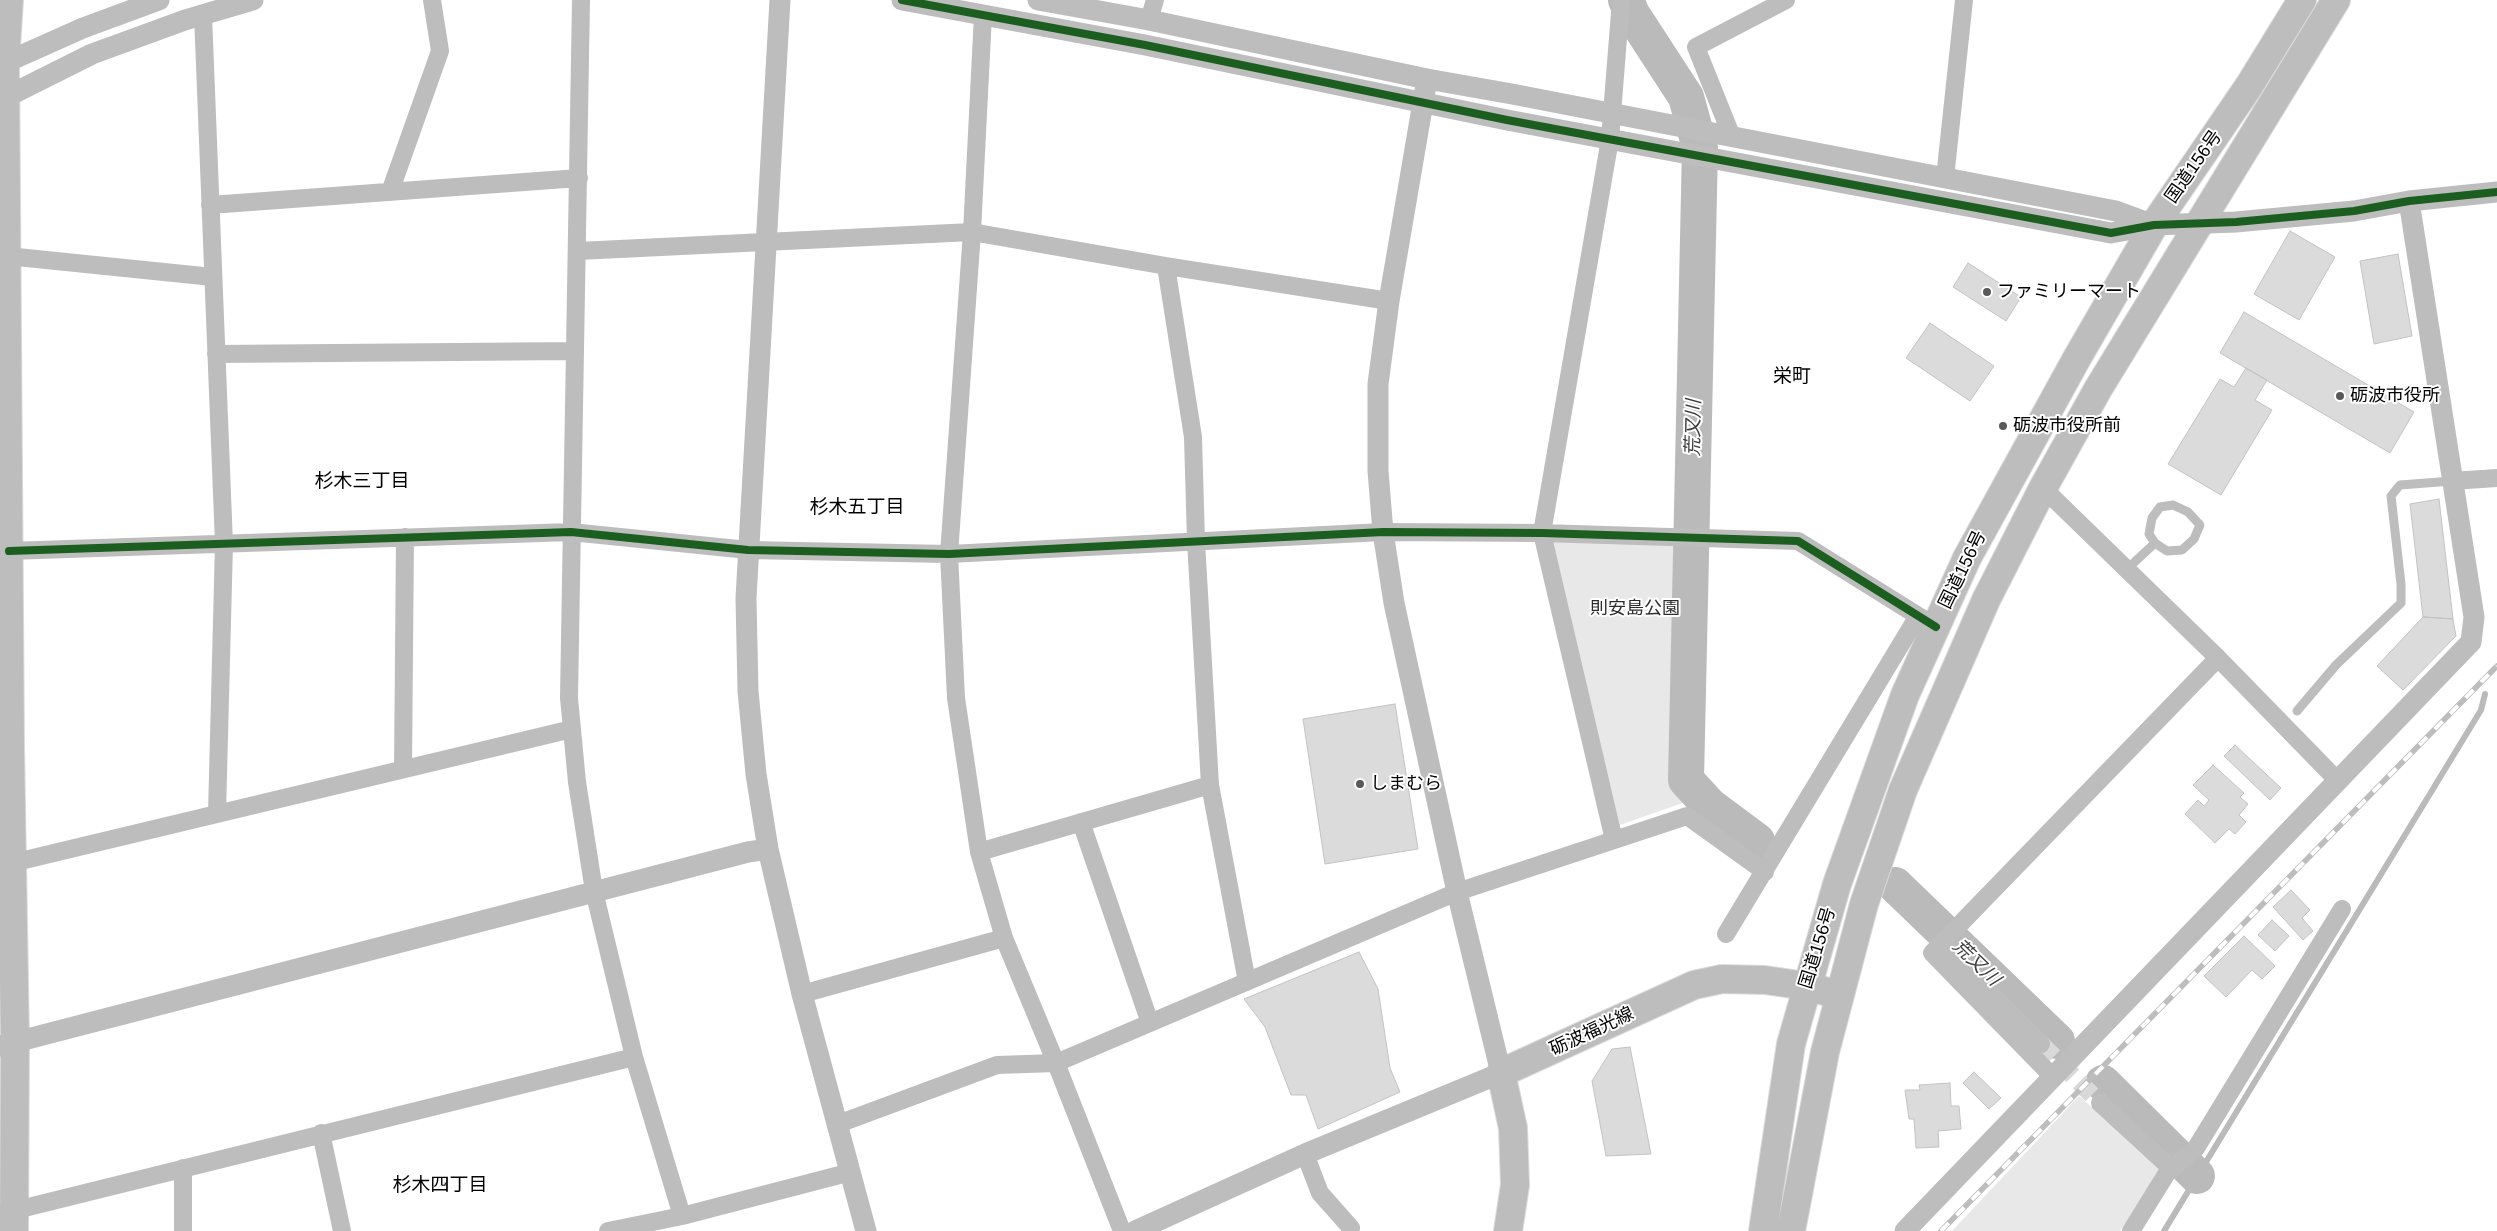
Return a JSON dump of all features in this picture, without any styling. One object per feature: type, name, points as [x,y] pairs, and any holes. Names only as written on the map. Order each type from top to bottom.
[{"type":"main road","name":"国道156号","points":[[1763,1231],[1790,1044],[1837,884],[1905,694],[1927,621],[1967,558],[2032,438],[2154,225],[2250,86],[2302,0]]},
{"type":"main road","name":"国道156号","points":[[1793,1218],[1839,995],[1864,904],[1903,790],[1986,600],[2043,488],[2098,389],[2336,0]]},
{"type":"main road","points":[[6,5],[2,63],[2,99],[7,256],[4,395],[9,551],[5,635],[9,1218]]},
{"type":"main road","name":"砺波福光線","points":[[1501,1073],[1694,985],[1722,979],[1765,980],[1806,986],[1839,995]]},
{"type":"main road","points":[[1501,1073],[1513,1128],[1516,1185],[1508,1231]]},
{"type":"street","points":[[2,63],[83,28],[157,0]]},
{"type":"street","points":[[2,99],[92,54],[203,14],[253,0]]},
{"type":"street","points":[[390,192],[440,51],[432,0]]},
{"type":"street","points":[[581,0],[569,698],[576,782],[594,891],[634,1057],[682,1216]]},
{"type":"street","points":[[780,0],[748,550],[746,598],[748,691],[756,774],[768,849],[802,994],[866,1231]]},
{"type":"street","points":[[902,0],[1145,45],[1610,139],[2111,233],[2154,225],[2236,222],[2354,211],[2409,201],[2497,192]]},
{"type":"street","points":[[1038,0],[1152,10],[1427,79],[2116,211],[2154,225]]},
{"type":"street","points":[[1614,840],[1542,534],[1614,114],[1621,0]]},
{"type":"street","points":[[1732,137],[1696,47],[1786,0]]},
{"type":"street","points":[[1945,178],[1964,0]]},
{"type":"street","points":[[203,14],[224,544],[217,814]]},
{"type":"street","points":[[983,15],[972,232],[949,554],[956,698],[980,852],[1004,938],[1056,1063],[1122,1231]]},
{"type":"street","points":[[1135,1231],[1306,1154],[1501,1073],[1457,892],[1394,603],[1383,532],[1378,471],[1378,384],[1389,301],[1427,79]]},
{"type":"street","points":[[210,205],[579,178]]},
{"type":"street","points":[[1905,1231],[2471,642],[2474,617],[2409,201]]},
{"type":"street","points":[[578,251],[765,240],[972,232],[1166,266],[1389,301]]},
{"type":"street","points":[[7,256],[213,278]]},
{"type":"street","points":[[1166,266],[1193,437],[1196,541],[1210,785],[1246,982]]},
{"type":"street","points":[[216,354],[576,351]]},
{"type":"street","points":[[2452,481],[2497,478]]},
{"type":"street","points":[[2043,488],[2218,658],[2338,780]]},
{"type":"street","points":[[9,551],[571,532],[748,550],[949,554],[1383,532],[1798,541],[1927,621],[1726,934]]},
{"type":"street","points":[[403,769],[405,538]]},
{"type":"street","points":[[2053,1077],[1932,953],[2218,658]]},
{"type":"street","points":[[6,863],[572,729]]},
{"type":"street","points":[[980,852],[1210,785]]},
{"type":"street","points":[[838,1124],[997,1065],[1056,1063],[1457,892],[1687,816],[1765,872]]},
{"type":"street","points":[[1081,822],[1150,1023]]},
{"type":"street","points":[[8,1044],[594,891],[748,852],[768,849]]},
{"type":"street","points":[[2131,1231],[2172,1168],[2196,1148],[2342,909]]},
{"type":"street","points":[[802,994],[1004,938]]},
{"type":"street","points":[[1942,943],[2041,1044]]},
{"type":"street","points":[[9,1218],[183,1168],[634,1057]]},
{"type":"street","points":[[2100,1103],[2172,1168]]},
{"type":"street","points":[[322,1134],[342,1231]]},
{"type":"street","points":[[1306,1154],[1320,1193],[1351,1228],[1350,1231]]},
{"type":"street","points":[[183,1168],[183,1231]]},
{"type":"street","points":[[608,1231],[682,1216],[851,1172]]},
{"type":"lane","points":[[2297,711],[2336,665],[2401,603],[2401,584],[2391,496],[2400,484],[2452,481]]},
{"type":"lane","points":[[2173,505],[2188,512],[2200,525],[2194,540],[2182,550],[2167,551],[2155,543],[2149,534],[2152,518],[2160,507],[2173,505]]},
{"type":"lane","points":[[2127,569],[2155,543]]},
{"type":"green space","name":"則安島公園","points":[[1550,539],[1703,545],[1697,766],[1708,794],[1620,825]]},
{"type":"green space","points":[[2079,1096],[2162,1168],[2120,1231],[1952,1231]]},
{"type":"building","points":[[2290,231],[2335,257],[2299,320],[2254,294]]},
{"type":"building","points":[[2398,254],[2412,336],[2374,344],[2360,261]]},
{"type":"building","name":"ファミリーマート","points":[[1968,263],[2021,297],[2006,321],[1953,287]]},
{"type":"building","name":"砺波市役所","points":[[2244,312],[2414,412],[2390,453],[2220,353]]},
{"type":"building","points":[[1930,323],[1994,366],[1970,401],[1906,358]]},
{"type":"building","points":[[2246,368],[2267,380],[2255,400],[2272,410],[2221,495],[2168,464],[2220,379],[2234,387]]},
{"type":"building","points":[[2439,499],[2453,619],[2423,617],[2410,504]]},
{"type":"building","points":[[2423,617],[2453,619],[2456,636],[2403,690],[2377,666]]},
{"type":"building","name":"しまむら","points":[[1395,704],[1418,849],[1325,864],[1303,719]]},
{"type":"building","points":[[2235,745],[2281,788],[2270,800],[2224,756]]},
{"type":"building","points":[[2213,765],[2244,793],[2240,797],[2248,804],[2239,815],[2246,822],[2235,834],[2229,829],[2215,843],[2185,814],[2198,800],[2204,806],[2209,800],[2193,785]]},
{"type":"building","points":[[2291,890],[2310,910],[2302,918],[2313,931],[2303,940],[2273,907]]},
{"type":"building","points":[[2272,920],[2289,936],[2275,951],[2258,935]]},
{"type":"building","points":[[2244,936],[2275,966],[2262,979],[2252,970],[2226,997],[2204,976]]},
{"type":"building","points":[[1359,952],[1378,989],[1390,1068],[1400,1092],[1318,1129],[1306,1095],[1291,1095],[1265,1027],[1244,999]]},
{"type":"building","points":[[1630,1047],[1651,1154],[1606,1156],[1592,1081],[1612,1049]]},
{"type":"building","points":[[1974,1072],[2001,1098],[1989,1109],[1963,1083]]},
{"type":"building","points":[[1950,1083],[1951,1106],[1959,1106],[1961,1129],[1938,1131],[1939,1147],[1916,1148],[1914,1119],[1909,1119],[1905,1090],[1920,1090],[1919,1085]]},
{"type":"waterway","name":"荒又川","points":[[1626,0],[1632,14],[1686,97],[1700,148],[1686,780],[1710,806],[1757,841]]},
{"type":"waterway","points":[[2164,1231],[2481,710],[2485,694]]},
{"type":"waterway","name":"荒又川","points":[[1895,885],[2057,1041]]},
{"type":"waterway","name":"荒又川","points":[[2103,1083],[2197,1176]]},
{"type":"tunnel","points":[[2041,1044],[2100,1103]]},
{"type":"railway","points":[[1941,1231],[2497,666]]},
{"type":"cycle path","points":[[902,0],[1145,45],[1507,120],[2111,233],[2154,225],[2236,222],[2354,211],[2409,201],[2497,192]]},
{"type":"cycle path","points":[[9,551],[571,532],[748,550],[949,554],[1383,532],[1542,533],[1798,541],[1936,627]]},
{"type":"place","name":"ファミリーマート","points":[[1987,292]]},
{"type":"place","name":"砺波市役所","points":[[2340,396]]},
{"type":"place","name":"砺波市役所前","points":[[2003,426]]},
{"type":"place","name":"しまむら","points":[[1360,784]]},
{"type":"district","name":"栄町","points":[[1792,377]]},
{"type":"district","name":"杉木三丁目","points":[[362,482]]},
{"type":"district","name":"杉木五丁目","points":[[857,508]]},
{"type":"district","name":"杉木四丁目","points":[[440,1186]]}]
